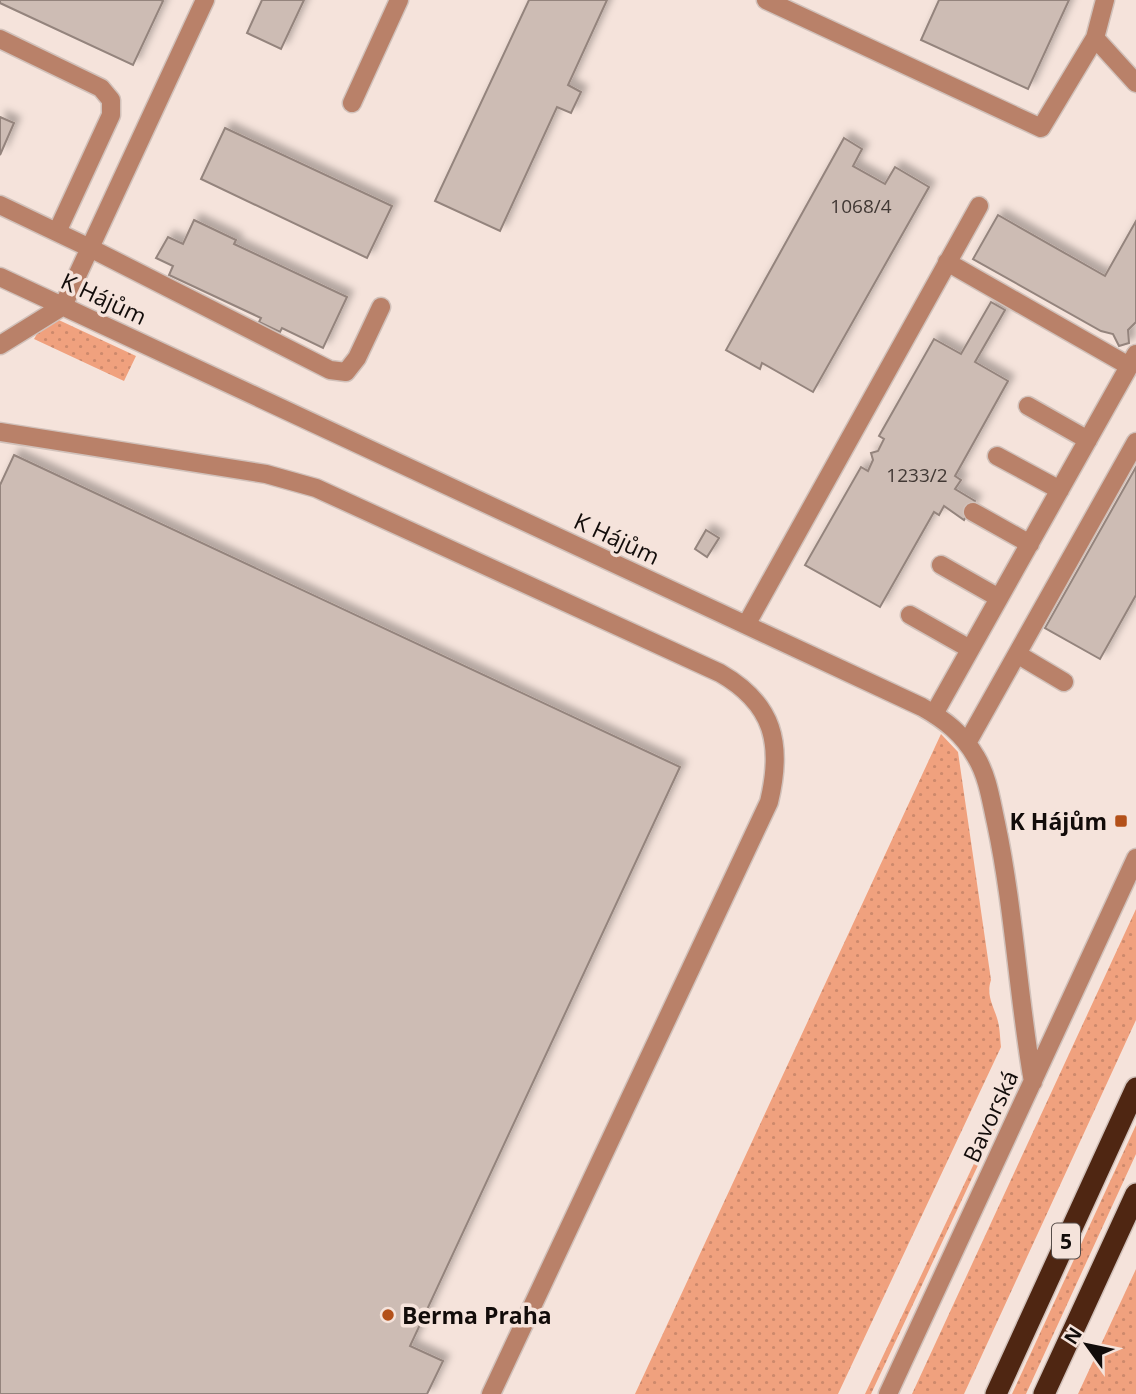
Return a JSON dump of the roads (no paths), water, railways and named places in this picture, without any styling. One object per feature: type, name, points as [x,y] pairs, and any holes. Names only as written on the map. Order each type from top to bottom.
[{"type":"highway","name":"5","points":[[996,1394],[1136,1088]]},
{"type":"highway","name":"5","points":[[1044,1394],[1136,1194]]},
{"type":"street","points":[[0,345],[63,306],[205,0]]},
{"type":"street","points":[[352,103],[400,0]]},
{"type":"street","points":[[766,0],[1041,128],[1095,38],[1105,0]]},
{"type":"street","points":[[1095,38],[1136,83]]},
{"type":"street","points":[[0,39],[101,88],[111,100],[111,114],[57,232]]},
{"type":"street","points":[[0,205],[330,370],[346,372],[358,358],[381,307]]},
{"type":"street","points":[[746,625],[979,206]]},
{"type":"street","points":[[934,714],[1133,360],[947,262]]},
{"type":"street","name":"K Hájům","points":[[0,277],[948,722],[977,757],[985,778],[1003,855],[1033,1082]]},
{"type":"street","points":[[1028,406],[1088,440]]},
{"type":"street","points":[[0,432],[266,474],[316,488],[720,673],[746,690],[761,708],[776,748],[776,773],[769,802],[491,1394]]},
{"type":"street","points":[[967,743],[1136,442]]},
{"type":"street","points":[[997,456],[1060,490]]},
{"type":"street","points":[[974,512],[1030,544]]},
{"type":"street","points":[[941,565],[999,598]]},
{"type":"street","points":[[910,615],[970,649]]},
{"type":"street","points":[[1017,654],[1065,682]]},
{"type":"street","name":"Bavorská","points":[[888,1394],[1136,858]]},
{"type":"place","name":"K Hájům","points":[[1121,821]]},
{"type":"place","name":"Berma Praha","points":[[388,1315]]}]
